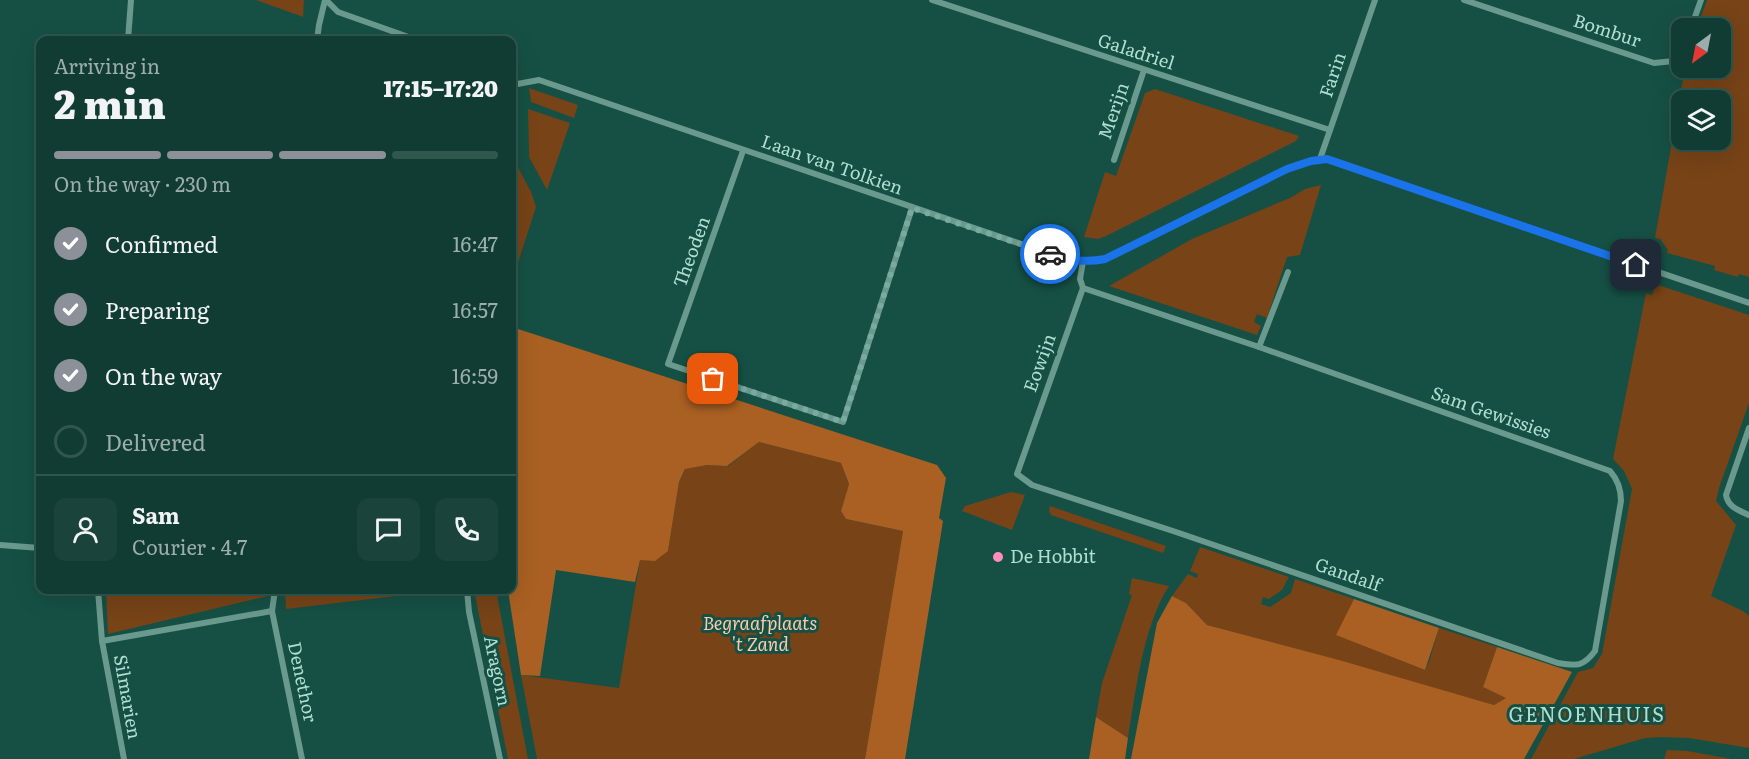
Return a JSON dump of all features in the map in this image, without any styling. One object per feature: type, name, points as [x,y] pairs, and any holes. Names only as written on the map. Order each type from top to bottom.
[{"type":"street","points":[[128,36],[131,0]]},
{"type":"street","points":[[318,36],[326,0],[338,12],[406,36]]},
{"type":"street","name":"Galadriel","points":[[932,0],[1330,130]]},
{"type":"street","name":"Farin","points":[[1320,159],[1375,0]]},
{"type":"street","name":"Bombur","points":[[1464,0],[1654,63],[1671,61]]},
{"type":"street","points":[[1695,18],[1701,0]]},
{"type":"street","name":"Merijn","points":[[1114,160],[1144,70]]},
{"type":"street","name":"Laan van Tolkien","points":[[516,84],[539,80],[1071,261],[1105,259],[1287,169],[1320,159]]},
{"type":"street","name":"Theoden","points":[[743,151],[668,364],[843,422],[912,208]]},
{"type":"street","points":[[1320,159],[1334,161],[1749,303]]},
{"type":"street","name":"Eowijn","points":[[1017,474],[1083,288],[1080,279],[1083,261]]},
{"type":"street","points":[[1259,347],[1288,272]]},
{"type":"street","name":"Sam Gewissies","points":[[1083,288],[1259,347],[1610,471],[1617,479],[1621,501],[1608,575]]},
{"type":"street","points":[[1749,428],[1726,495],[1731,507],[1749,515]]},
{"type":"street","name":"Gandalf","points":[[1017,474],[1032,484],[1558,663],[1576,666],[1587,661],[1594,651],[1608,575]]},
{"type":"street","points":[[0,545],[36,548]]},
{"type":"street","name":"Silmarien","points":[[98,594],[102,641],[124,759]]},
{"type":"street","name":"Denethor","points":[[274,594],[272,611],[302,759]]},
{"type":"street","name":"Aragorn","points":[[467,594],[469,612],[500,759]]},
{"type":"street","points":[[102,641],[272,611]]},
{"type":"green space","points":[[256,0],[304,0],[303,17]]},
{"type":"green space","points":[[1707,0],[1749,0],[1749,277],[1739,274],[1738,277],[1714,270],[1715,266],[1667,253],[1668,250],[1660,239],[1655,238],[1671,147],[1671,150],[1731,150],[1731,90],[1681,90],[1683,78],[1731,78],[1731,18],[1701,18]]},
{"type":"green space","points":[[529,88],[578,105],[574,118],[531,102]]},
{"type":"green space","points":[[1155,89],[1299,136],[1296,141],[1106,236],[1098,239],[1084,237],[1105,172],[1116,176],[1145,93]]},
{"type":"green space","points":[[528,109],[570,123],[547,190],[529,157]]},
{"type":"green space","points":[[516,164],[536,207],[516,269]]},
{"type":"green space","points":[[1321,185],[1300,255],[1287,257],[1267,318],[1257,314],[1254,322],[1261,326],[1257,335],[1109,286],[1192,239],[1292,197],[1305,189]]},
{"type":"green space","points":[[1655,284],[1749,315],[1749,403],[1716,501],[1736,525],[1711,596],[1749,616],[1749,748],[1689,738],[1661,737],[1645,738],[1574,759],[1531,759],[1578,672],[1593,668],[1602,654],[1632,489],[1624,471],[1613,459],[1646,293],[1652,295]]},
{"type":"green space","name":"Begraafplaats 't Zand","points":[[759,442],[841,463],[849,484],[841,511],[846,519],[903,531],[865,759],[537,759],[521,675],[619,688],[640,560],[668,551],[679,482],[686,468],[707,465],[728,466]]},
{"type":"green space","points":[[1011,492],[1025,495],[1012,530],[962,511],[965,506]]},
{"type":"green space","points":[[1050,506],[1166,546],[1163,553],[1051,515]]},
{"type":"green space","points":[[1200,547],[1289,577],[1282,590],[1269,599],[1263,597],[1261,604],[1270,607],[1291,593],[1295,579],[1354,599],[1337,635],[1425,670],[1439,628],[1497,647],[1483,687],[1507,698],[1494,705],[1207,625],[1186,603],[1172,596],[1188,574],[1197,578],[1198,574],[1190,571]]},
{"type":"green space","points":[[1132,578],[1169,586],[1160,602],[1147,639],[1128,738],[1096,717],[1102,683],[1132,595],[1129,594]]},
{"type":"green space","points":[[106,594],[268,594],[268,596],[108,634]]},
{"type":"green space","points":[[285,594],[412,594],[286,609]]},
{"type":"green space","points":[[475,594],[497,594],[528,759],[508,759]]},
{"type":"green space","points":[[1667,750],[1688,751],[1731,759],[1664,759]]},
{"type":"shaded area","points":[[518,329],[937,465],[946,478],[939,518],[943,521],[905,759],[865,759],[903,531],[846,519],[841,511],[849,484],[841,463],[759,442],[727,466],[707,465],[685,469],[679,482],[668,551],[655,561],[640,560],[635,582],[556,570],[540,676],[521,675],[509,594],[516,594],[516,536],[518,536]]},
{"type":"shaded area","points":[[1172,596],[1186,603],[1207,625],[1494,705],[1506,698],[1483,687],[1497,647],[1572,672],[1524,759],[1131,759],[1157,623]]},
{"type":"shaded area","points":[[1354,599],[1439,628],[1425,670],[1336,635]]},
{"type":"shaded area","points":[[1096,717],[1128,738],[1125,759],[1089,759]]},
{"type":"way so far","points":[[713,379],[843,422],[912,208],[1050,254]]},
{"type":"place","name":"De Hobbit","points":[[998,557]]},
{"type":"district","name":"GENOENHUIS","points":[[1587,715]]},
{"type":"route","points":[[1050,254],[1071,261],[1105,259],[1287,169],[1311,161],[1327,159],[1636,265]]}]
